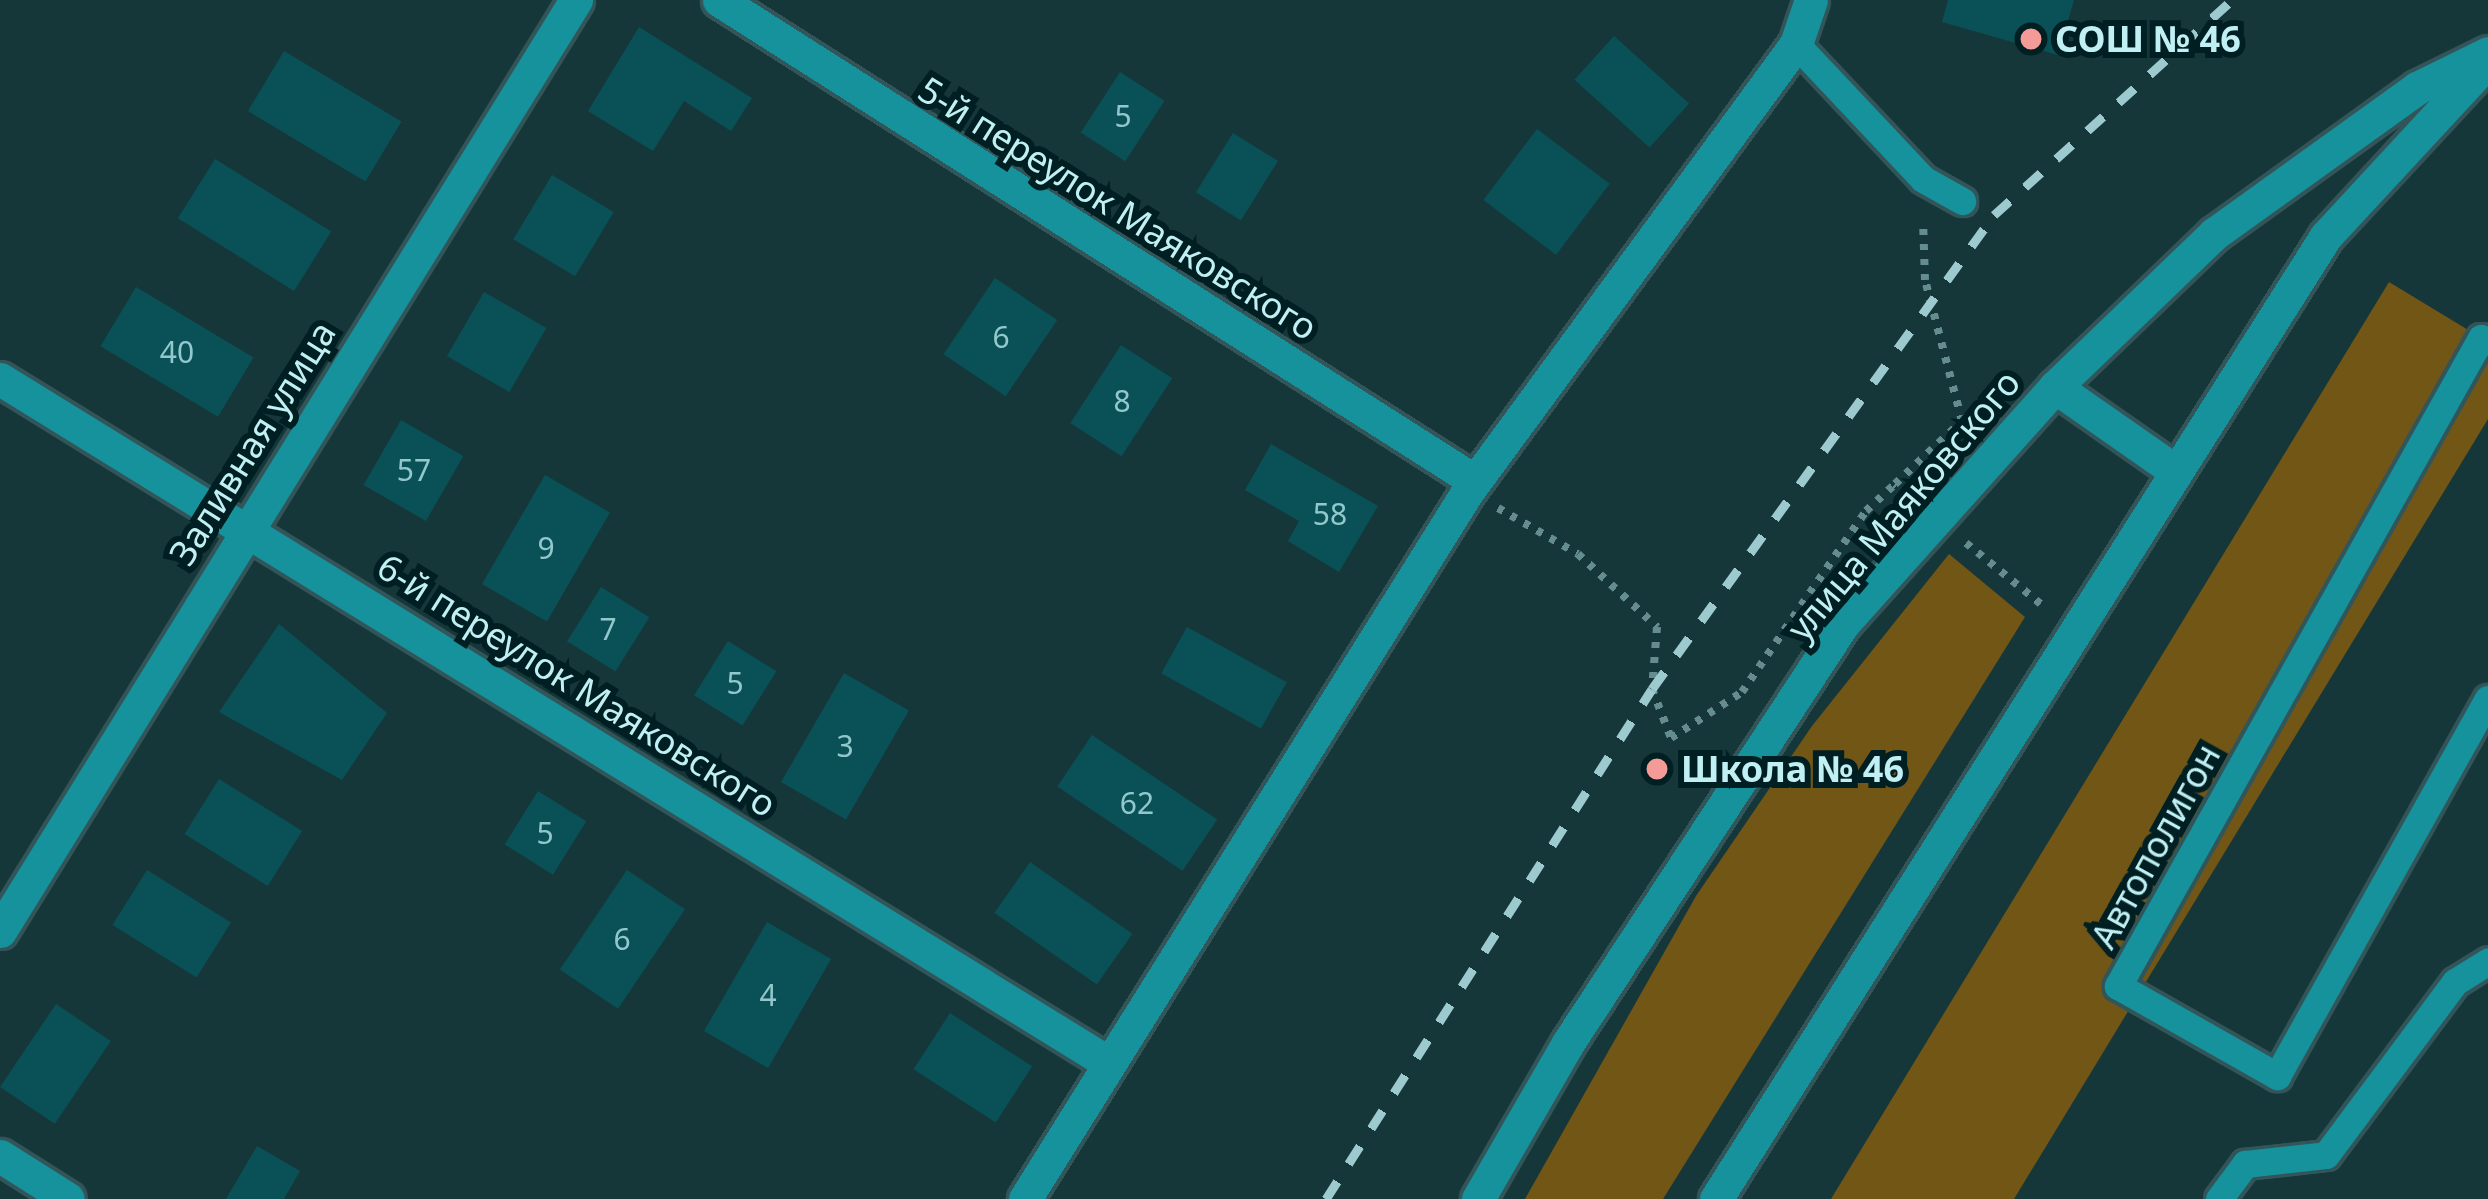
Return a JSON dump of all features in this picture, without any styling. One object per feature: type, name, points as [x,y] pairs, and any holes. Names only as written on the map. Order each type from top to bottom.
[{"type":"street","name":"Заливная улица","points":[[0,931],[245,525],[576,0]]},
{"type":"street","name":"5-й переулок Маяковского","points":[[719,0],[1471,486]]},
{"type":"street","points":[[1025,1199],[1471,486],[1796,44],[1811,0]]},
{"type":"street","name":"улица Маяковского","points":[[1478,1199],[1568,1043],[1843,624],[2055,387],[2214,234],[2417,88],[2488,57]]},
{"type":"street","name":"улица Маяковского","points":[[1716,1199],[2171,468],[2326,236],[2488,57]]},
{"type":"street","name":"6-й переулок Маяковского","points":[[0,379],[245,525],[1108,1063]]},
{"type":"street","points":[[2055,387],[2171,468]]},
{"type":"street","points":[[0,1156],[68,1199]]},
{"type":"lane","points":[[1796,44],[1922,179],[1962,201]]},
{"type":"lane","name":"Автополигон","points":[[2488,342],[2481,338],[2118,986],[2277,1076],[2488,699]]},
{"type":"lane","points":[[2219,1199],[2245,1164],[2326,1155],[2455,982],[2488,961]]},
{"type":"path","points":[[1471,486],[1578,554],[1638,603],[1657,627],[1652,689],[1671,738],[1742,692],[1866,511],[1895,484]]},
{"type":"shaded area","points":[[2389,282],[2488,342],[2488,419],[2014,1199],[1831,1199]]},
{"type":"shaded area","points":[[1949,554],[2025,617],[1663,1199],[1525,1199],[1696,896],[1812,726]]},
{"type":"building","name":"СОШ № 46","points":[[1948,0],[2074,0],[2058,55],[1942,22]]},
{"type":"building","points":[[639,27],[752,98],[731,131],[684,101],[653,151],[588,111]]},
{"type":"building","points":[[1614,36],[1689,104],[1650,147],[1575,80]]},
{"type":"building","points":[[284,51],[401,122],[365,182],[248,111]]},
{"type":"building","points":[[1120,72],[1164,101],[1125,161],[1081,132]]},
{"type":"building","points":[[1537,129],[1610,184],[1556,255],[1483,200]]},
{"type":"building","points":[[1233,133],[1278,161],[1241,220],[1196,192]]},
{"type":"building","points":[[215,159],[331,232],[294,291],[178,218]]},
{"type":"building","points":[[552,175],[614,212],[575,276],[513,239]]},
{"type":"building","points":[[995,278],[1057,320],[1006,396],[944,354]]},
{"type":"building","points":[[136,287],[253,358],[218,417],[100,346]]},
{"type":"building","points":[[484,292],[546,328],[509,392],[447,356]]},
{"type":"building","points":[[1121,345],[1172,378],[1122,456],[1070,423]]},
{"type":"building","points":[[401,420],[463,456],[426,521],[364,485]]},
{"type":"building","points":[[1271,444],[1378,506],[1339,572],[1288,541],[1299,521],[1245,490]]},
{"type":"building","points":[[545,475],[610,512],[547,622],[482,584]]},
{"type":"building","points":[[601,587],[649,617],[615,671],[567,641]]},
{"type":"building","points":[[279,624],[387,713],[342,780],[219,712]]},
{"type":"building","points":[[1187,627],[1287,682],[1261,729],[1161,673]]},
{"type":"building","points":[[728,641],[776,671],[742,725],[694,695]]},
{"type":"building","points":[[844,673],[909,710],[846,820],[781,782]]},
{"type":"building","points":[[1092,735],[1217,819],[1183,871],[1057,786]]},
{"type":"building","points":[[219,779],[302,831],[268,886],[185,834]]},
{"type":"building","points":[[538,791],[586,821],[553,875],[505,844]]},
{"type":"building","points":[[1030,862],[1132,934],[1097,984],[994,913]]},
{"type":"building","points":[[147,870],[231,922],[197,978],[113,925]]},
{"type":"building","points":[[627,870],[685,909],[618,1009],[560,969]]},
{"type":"building","points":[[767,922],[831,959],[768,1068],[704,1031]]},
{"type":"building","points":[[56,1004],[111,1041],[55,1124],[0,1087]]},
{"type":"building","points":[[950,1013],[1032,1066],[996,1123],[914,1069]]},
{"type":"building","points":[[257,1146],[300,1171],[284,1199],[226,1199]]},
{"type":"railway","points":[[1326,1199],[1652,689],[1994,215],[2232,0]]},
{"type":"place","name":"СОШ № 46","points":[[2031,39]]},
{"type":"place","name":"Школа № 46","points":[[1657,769]]}]
